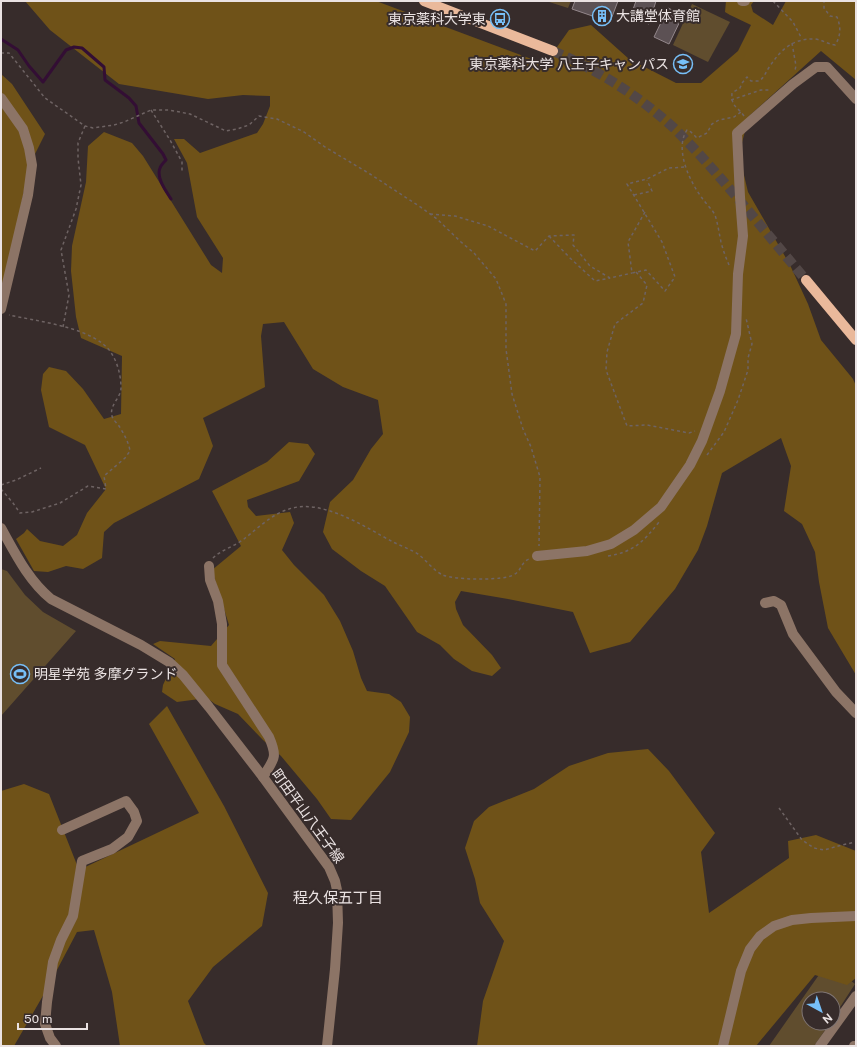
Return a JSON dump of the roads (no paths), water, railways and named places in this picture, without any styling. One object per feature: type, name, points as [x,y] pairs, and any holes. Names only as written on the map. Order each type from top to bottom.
[{"type":"main road","points":[[424,1],[553,51]]},
{"type":"main road","points":[[806,280],[856,340]]},
{"type":"street","points":[[537,556],[588,551],[611,544],[634,530],[661,506],[690,465],[702,441],[720,391],[736,334],[738,274],[744,236],[736,133],[790,86],[816,66],[827,67],[856,99]]},
{"type":"street","points":[[1,98],[23,129],[30,148],[32,169],[5,312]]},
{"type":"street","name":"町田平山八王子線","points":[[1,528],[31,579],[46,595],[56,602],[141,645],[169,662],[183,675],[210,707],[329,867],[335,881],[338,895],[338,923],[335,969],[326,1046]]},
{"type":"street","points":[[209,566],[210,580],[218,601],[222,624],[222,665],[269,738],[273,747],[274,759],[263,777]]},
{"type":"street","points":[[765,603],[774,601],[781,605],[792,634],[836,692],[856,713]]},
{"type":"street","points":[[56,1046],[50,1038],[45,1024],[47,1002],[53,962],[61,940],[73,916],[82,861],[112,849],[128,837],[137,821],[134,812],[126,801],[62,830]]},
{"type":"street","points":[[723,1046],[741,971],[750,949],[760,936],[774,926],[792,920],[856,916]]},
{"type":"street","points":[[820,1046],[856,996]]},
{"type":"waterway","points":[[1,39],[18,50],[43,82],[66,50],[74,47],[82,48],[104,67],[105,80],[129,98],[136,106],[139,123],[163,154],[166,160],[160,167],[159,176],[171,199]]},
{"type":"tunnel","points":[[553,51],[602,75],[647,106],[675,129],[724,182],[806,280]]},
{"type":"place","name":"大講堂体育館","points":[[602,16]]},
{"type":"place","name":"東京薬科大学東","points":[[500,19]]},
{"type":"place","name":"東京薬科大学 八王子キャンパス","points":[[683,64]]},
{"type":"place","name":"明星学苑 多摩グランド","points":[[20,674]]},
{"type":"district","name":"程久保五丁目","points":[[338,898]]}]
